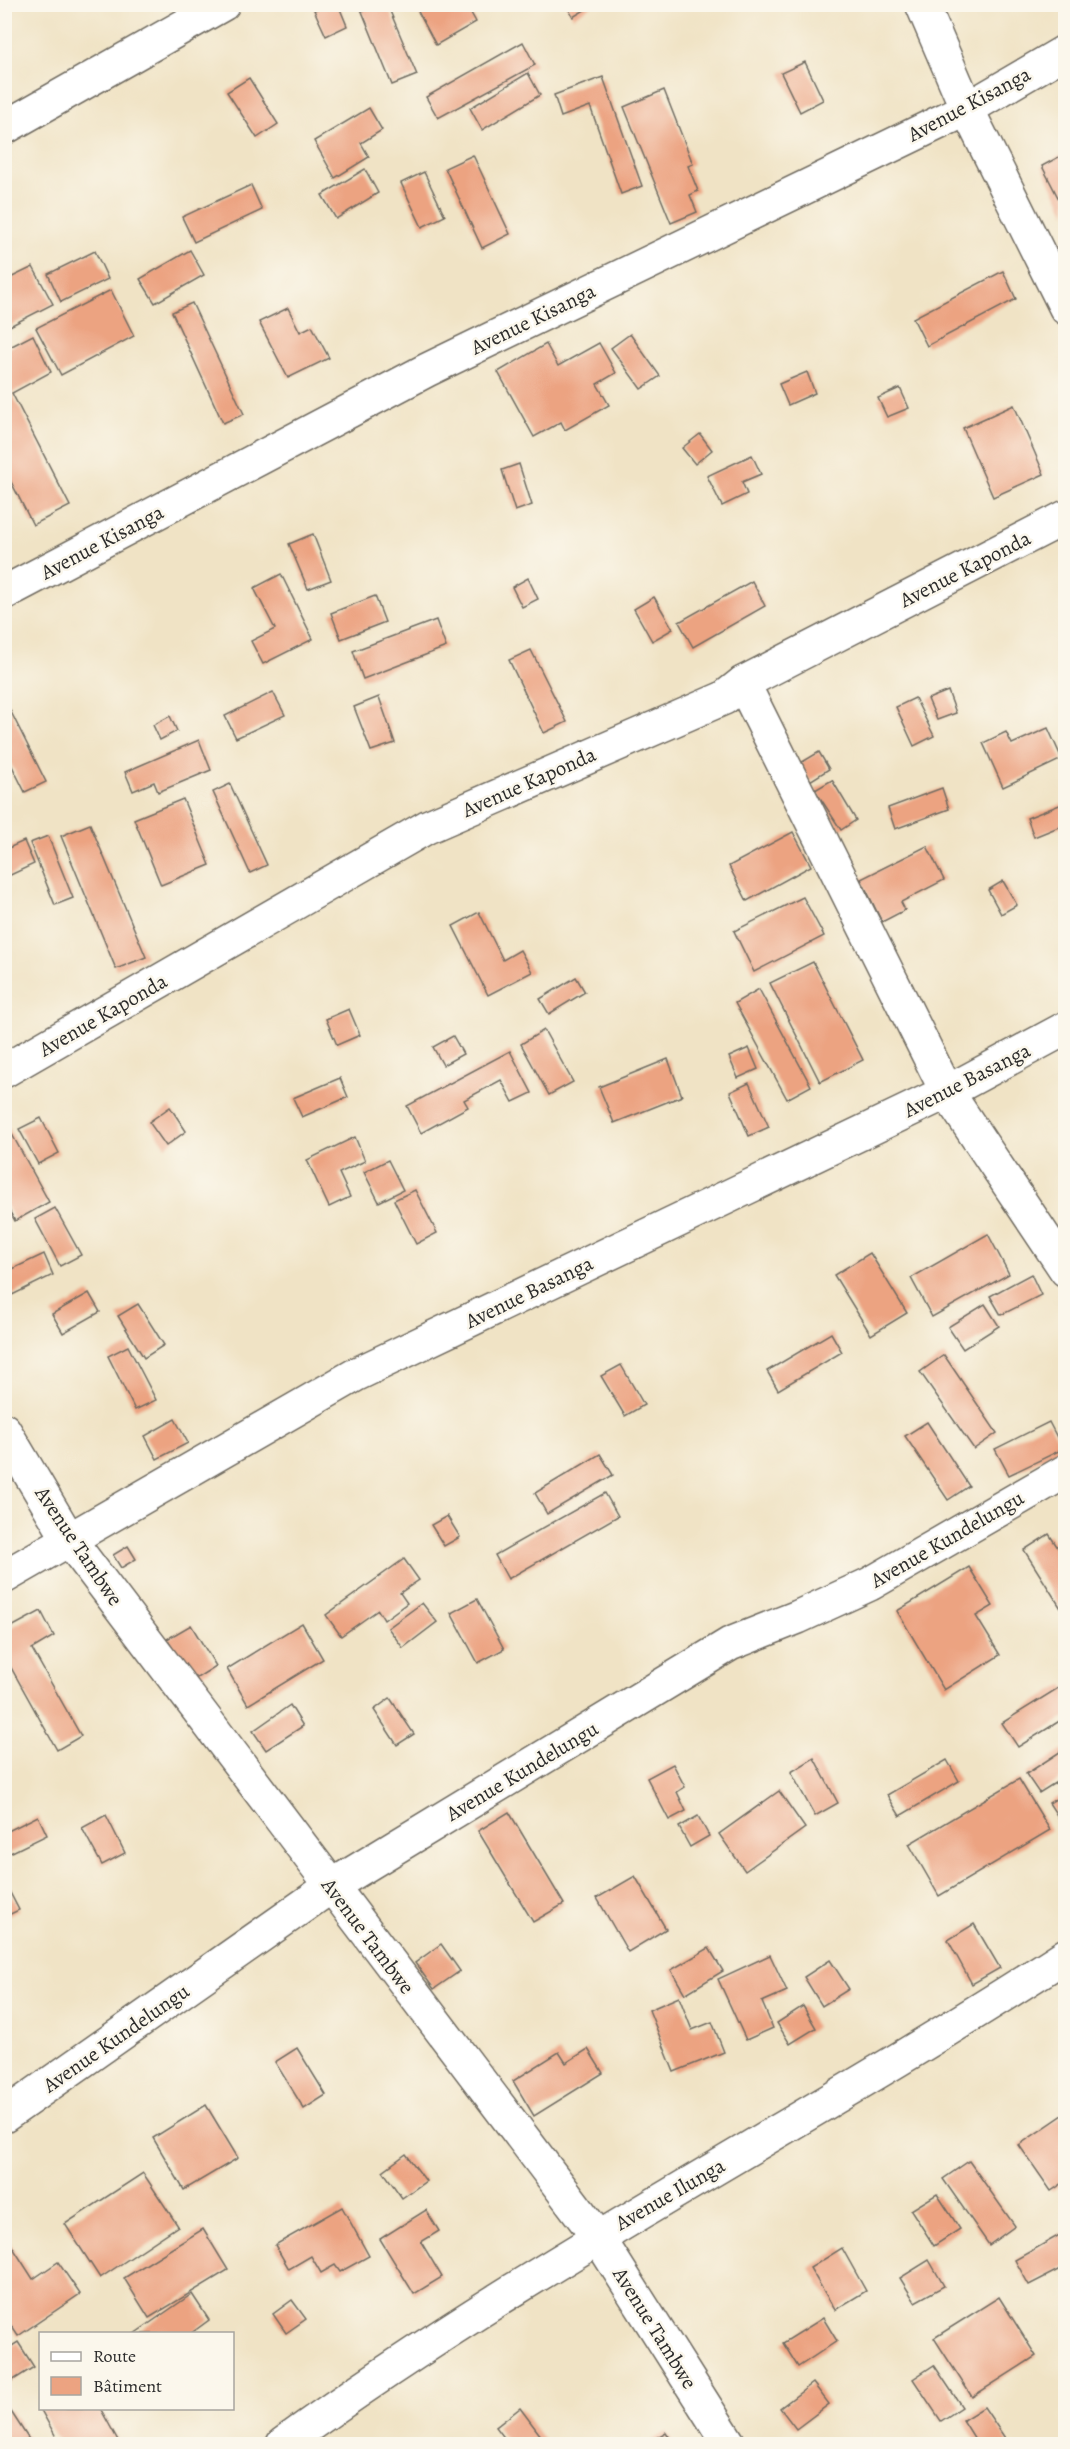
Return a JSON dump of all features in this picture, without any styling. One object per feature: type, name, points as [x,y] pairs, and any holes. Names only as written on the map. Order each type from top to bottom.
[{"type":"street","points":[[4,128],[223,4]]},
{"type":"street","points":[[922,4],[967,109],[1065,308]]},
{"type":"street","name":"Avenue Kisanga","points":[[4,593],[427,370],[967,109],[1065,51]]},
{"type":"street","name":"Avenue Kaponda","points":[[4,1071],[427,827],[724,698],[743,683],[1065,517]]},
{"type":"street","points":[[743,683],[947,1092],[1065,1270]]},
{"type":"street","name":"Avenue Basanga","points":[[4,1576],[357,1374],[947,1092],[1065,1028]]},
{"type":"street","name":"Avenue Tambwe","points":[[4,1430],[68,1538],[330,1887],[598,2236],[729,2445]]},
{"type":"street","name":"Avenue Kundelungu","points":[[4,2116],[330,1887],[730,1644],[798,1617],[870,1584],[1065,1472]]},
{"type":"street","name":"Avenue Ilunga","points":[[283,2445],[372,2379],[598,2236],[965,2020],[1065,1955]]},
{"type":"building","points":[[328,4],[338,4],[347,26],[326,36],[314,10]]},
{"type":"building","points":[[359,4],[387,4],[417,75],[392,85]]},
{"type":"building","points":[[414,4],[466,4],[476,22],[436,45]]},
{"type":"building","points":[[566,4],[595,4],[573,17]]},
{"type":"building","points":[[523,42],[535,65],[438,118],[426,97]]},
{"type":"building","points":[[805,62],[823,100],[800,112],[781,73]]},
{"type":"building","points":[[528,73],[540,95],[482,130],[470,108]]},
{"type":"building","points":[[603,77],[642,186],[621,194],[590,106],[561,117],[554,95]]},
{"type":"building","points":[[249,78],[278,124],[257,138],[227,92]]},
{"type":"building","points":[[664,90],[693,164],[688,166],[698,191],[690,195],[697,212],[671,223],[624,107]]},
{"type":"building","points":[[369,108],[382,130],[361,143],[369,157],[335,178],[314,141]]},
{"type":"building","points":[[1066,153],[1066,213],[1042,166]]},
{"type":"building","points":[[473,155],[510,234],[482,248],[445,168]]},
{"type":"building","points":[[365,169],[378,193],[336,219],[322,195]]},
{"type":"building","points":[[424,172],[445,216],[422,227],[401,183]]},
{"type":"building","points":[[251,185],[262,210],[194,242],[182,217]]},
{"type":"building","points":[[190,250],[204,275],[155,303],[140,279]]},
{"type":"building","points":[[95,251],[108,279],[61,302],[48,274]]},
{"type":"building","points":[[33,267],[53,304],[4,329],[4,281]]},
{"type":"building","points":[[1003,271],[1016,299],[927,346],[913,318]]},
{"type":"building","points":[[111,290],[134,336],[61,375],[36,328]]},
{"type":"building","points":[[192,303],[244,414],[223,423],[172,312]]},
{"type":"building","points":[[288,308],[300,332],[312,326],[329,358],[288,378],[259,322]]},
{"type":"building","points":[[630,334],[660,376],[641,389],[611,348]]},
{"type":"building","points":[[33,335],[51,372],[12,393],[70,506],[33,525],[4,468],[4,350]]},
{"type":"building","points":[[599,343],[616,373],[597,384],[609,405],[565,430],[561,422],[534,437],[498,372],[546,344],[558,366]]},
{"type":"building","points":[[807,372],[815,393],[788,405],[779,384]]},
{"type":"building","points":[[900,388],[909,408],[887,417],[878,398]]},
{"type":"building","points":[[1014,405],[1044,474],[993,497],[963,428]]},
{"type":"building","points":[[700,434],[712,450],[695,464],[682,448]]},
{"type":"building","points":[[752,455],[761,474],[742,482],[747,494],[722,506],[707,476]]},
{"type":"building","points":[[519,464],[532,505],[515,511],[502,470]]},
{"type":"building","points":[[313,534],[331,580],[308,589],[289,544]]},
{"type":"building","points":[[281,574],[313,639],[263,664],[251,641],[275,629],[254,588]]},
{"type":"building","points":[[528,578],[538,599],[522,607],[512,587]]},
{"type":"building","points":[[752,581],[765,606],[693,647],[679,622]]},
{"type":"building","points":[[375,596],[385,622],[341,639],[331,613]]},
{"type":"building","points":[[654,597],[673,629],[652,641],[634,609]]},
{"type":"building","points":[[436,620],[446,647],[363,679],[353,651]]},
{"type":"building","points":[[531,650],[567,722],[544,733],[509,660]]},
{"type":"building","points":[[948,691],[956,713],[937,720],[928,699]]},
{"type":"building","points":[[273,692],[285,715],[236,738],[225,716]]},
{"type":"building","points":[[379,697],[395,743],[371,751],[354,707]]},
{"type":"building","points":[[4,698],[46,782],[25,792],[4,750]]},
{"type":"building","points":[[915,698],[934,736],[914,746],[896,707]]},
{"type":"building","points":[[170,716],[177,731],[160,740],[153,725]]},
{"type":"building","points":[[1048,728],[1062,759],[1003,787],[983,743],[1006,732],[1012,744]]},
{"type":"building","points":[[199,740],[211,770],[158,792],[154,782],[133,791],[125,772]]},
{"type":"building","points":[[819,752],[829,769],[810,781],[799,764]]},
{"type":"building","points":[[832,780],[856,820],[841,830],[815,790]]},
{"type":"building","points":[[230,784],[267,865],[250,873],[213,792]]},
{"type":"building","points":[[942,788],[949,809],[895,829],[888,808]]},
{"type":"building","points":[[183,799],[210,865],[161,885],[134,819]]},
{"type":"building","points":[[1062,804],[1066,824],[1034,837],[1027,818]]},
{"type":"building","points":[[90,824],[146,957],[116,969],[61,836]]},
{"type":"building","points":[[793,832],[811,866],[747,901],[729,866]]},
{"type":"building","points":[[48,836],[73,898],[55,905],[30,843]]},
{"type":"building","points":[[24,841],[34,864],[4,878],[4,850]]},
{"type":"building","points":[[927,846],[944,880],[901,902],[905,910],[882,922],[861,879]]},
{"type":"building","points":[[1003,881],[1017,905],[1001,914],[988,890]]},
{"type":"building","points":[[803,897],[824,936],[754,972],[734,931]]},
{"type":"building","points":[[479,912],[503,960],[520,950],[532,972],[488,995],[453,926]]},
{"type":"building","points":[[813,962],[863,1060],[820,1082],[770,983]]},
{"type":"building","points":[[576,977],[585,992],[549,1014],[540,999]]},
{"type":"building","points":[[759,989],[811,1086],[787,1099],[735,1003]]},
{"type":"building","points":[[349,1009],[360,1035],[337,1045],[326,1019]]},
{"type":"building","points":[[544,1030],[573,1082],[549,1095],[521,1044]]},
{"type":"building","points":[[453,1036],[463,1054],[443,1065],[433,1047]]},
{"type":"building","points":[[749,1048],[758,1069],[738,1078],[729,1057]]},
{"type":"building","points":[[510,1051],[532,1093],[513,1102],[501,1080],[464,1100],[468,1107],[421,1133],[407,1106]]},
{"type":"building","points":[[668,1059],[682,1096],[614,1123],[599,1087]]},
{"type":"building","points":[[340,1078],[348,1097],[302,1117],[293,1098]]},
{"type":"building","points":[[749,1083],[769,1127],[749,1136],[730,1092]]},
{"type":"building","points":[[170,1107],[186,1131],[166,1146],[149,1122]]},
{"type":"building","points":[[41,1118],[59,1153],[38,1164],[19,1129]]},
{"type":"building","points":[[8,1127],[49,1202],[15,1221],[4,1201],[4,1129]]},
{"type":"building","points":[[355,1137],[365,1161],[339,1173],[350,1197],[329,1207],[307,1160]]},
{"type":"building","points":[[388,1160],[403,1190],[379,1202],[364,1172]]},
{"type":"building","points":[[415,1190],[437,1233],[416,1244],[394,1200]]},
{"type":"building","points":[[55,1208],[81,1255],[60,1266],[35,1219]]},
{"type":"building","points":[[988,1234],[1009,1274],[932,1317],[911,1278]]},
{"type":"building","points":[[870,1253],[907,1313],[871,1335],[834,1275]]},
{"type":"building","points":[[44,1254],[53,1275],[4,1299],[4,1273]]},
{"type":"building","points":[[1031,1274],[1041,1295],[1001,1315],[990,1296]]},
{"type":"building","points":[[89,1293],[100,1312],[63,1333],[52,1314]]},
{"type":"building","points":[[138,1304],[164,1345],[144,1358],[118,1316]]},
{"type":"building","points":[[985,1304],[999,1326],[963,1349],[948,1327]]},
{"type":"building","points":[[831,1333],[842,1352],[778,1390],[767,1371]]},
{"type":"building","points":[[128,1346],[156,1400],[135,1410],[108,1356]]},
{"type":"building","points":[[944,1355],[997,1433],[974,1449],[920,1372]]},
{"type":"building","points":[[621,1365],[644,1405],[625,1416],[601,1376]]},
{"type":"building","points":[[175,1419],[188,1443],[157,1459],[145,1436]]},
{"type":"building","points":[[927,1422],[969,1486],[948,1500],[905,1436]]},
{"type":"building","points":[[1049,1422],[1063,1449],[1009,1475],[995,1449]]},
{"type":"building","points":[[600,1454],[613,1475],[547,1514],[535,1493]]},
{"type":"building","points":[[605,1493],[618,1516],[508,1579],[495,1555]]},
{"type":"building","points":[[447,1516],[460,1537],[444,1546],[431,1525]]},
{"type":"building","points":[[1049,1534],[1066,1560],[1064,1613],[1024,1550]]},
{"type":"building","points":[[128,1546],[136,1559],[121,1568],[113,1555]]},
{"type":"building","points":[[404,1559],[419,1580],[400,1593],[407,1603],[384,1620],[378,1610],[341,1636],[326,1615]]},
{"type":"building","points":[[969,1567],[993,1606],[976,1616],[1000,1655],[944,1690],[897,1611]]},
{"type":"building","points":[[477,1599],[504,1649],[478,1663],[451,1613]]},
{"type":"building","points":[[422,1603],[437,1622],[403,1648],[388,1628]]},
{"type":"building","points":[[41,1611],[54,1636],[32,1649],[81,1736],[57,1750],[4,1655],[4,1631]]},
{"type":"building","points":[[302,1623],[323,1659],[248,1705],[227,1669]]},
{"type":"building","points":[[191,1625],[216,1666],[192,1681],[167,1639]]},
{"type":"building","points":[[1063,1685],[1066,1689],[1066,1717],[1018,1747],[1002,1723]]},
{"type":"building","points":[[390,1698],[414,1734],[397,1745],[374,1710]]},
{"type":"building","points":[[290,1705],[303,1726],[266,1750],[253,1731]]},
{"type":"building","points":[[1066,1748],[1066,1776],[1039,1793],[1026,1774]]},
{"type":"building","points":[[814,1758],[838,1803],[815,1816],[791,1772]]},
{"type":"building","points":[[947,1760],[959,1781],[900,1816],[887,1795]]},
{"type":"building","points":[[673,1764],[685,1787],[677,1792],[686,1811],[669,1820],[647,1778]]},
{"type":"building","points":[[1019,1779],[1050,1830],[939,1896],[909,1844]]},
{"type":"building","points":[[779,1791],[805,1828],[745,1871],[719,1834]]},
{"type":"building","points":[[1066,1793],[1066,1820],[1062,1823],[1049,1803]]},
{"type":"building","points":[[509,1812],[564,1904],[533,1922],[478,1831]]},
{"type":"building","points":[[106,1815],[125,1853],[102,1865],[82,1828]]},
{"type":"building","points":[[38,1816],[47,1835],[4,1856],[4,1833]]},
{"type":"building","points":[[698,1816],[709,1836],[690,1847],[679,1827]]},
{"type":"building","points":[[635,1876],[666,1929],[628,1952],[597,1898]]},
{"type":"building","points":[[4,1881],[19,1910],[4,1917]]},
{"type":"building","points":[[974,1924],[1000,1968],[972,1984],[948,1940]]},
{"type":"building","points":[[441,1944],[460,1971],[434,1989],[415,1963]]},
{"type":"building","points":[[709,1948],[723,1971],[685,1994],[671,1970]]},
{"type":"building","points":[[770,1955],[787,1991],[762,2002],[773,2028],[746,2040],[718,1979]]},
{"type":"building","points":[[830,1960],[849,1989],[822,2006],[804,1977]]},
{"type":"building","points":[[679,1997],[692,2030],[712,2022],[724,2052],[674,2072],[649,2010]]},
{"type":"building","points":[[803,2006],[816,2028],[790,2044],[777,2023]]},
{"type":"building","points":[[297,2048],[326,2095],[304,2109],[275,2062]]},
{"type":"building","points":[[588,2049],[603,2073],[534,2116],[513,2081],[559,2052],[566,2063]]},
{"type":"building","points":[[206,2105],[238,2158],[184,2190],[153,2138]]},
{"type":"building","points":[[1066,2113],[1066,2181],[1051,2191],[1019,2145]]},
{"type":"building","points":[[406,2154],[426,2181],[402,2198],[383,2171]]},
{"type":"building","points":[[969,2161],[1015,2226],[989,2245],[943,2179]]},
{"type":"building","points":[[143,2173],[178,2226],[100,2278],[65,2224]]},
{"type":"building","points":[[937,2194],[960,2229],[934,2246],[911,2210]]},
{"type":"building","points":[[342,2207],[369,2256],[340,2272],[335,2265],[321,2273],[311,2256],[289,2269],[275,2245]]},
{"type":"building","points":[[426,2210],[439,2231],[421,2242],[442,2277],[414,2294],[380,2239]]},
{"type":"building","points":[[203,2229],[228,2270],[149,2318],[124,2278]]},
{"type":"building","points":[[1063,2233],[1066,2238],[1066,2266],[1029,2285],[1015,2260]]},
{"type":"building","points":[[10,2243],[33,2279],[58,2262],[80,2294],[18,2336],[4,2315],[4,2247]]},
{"type":"building","points":[[842,2248],[866,2291],[835,2310],[810,2268]]},
{"type":"building","points":[[929,2260],[944,2286],[915,2302],[900,2278]]},
{"type":"building","points":[[192,2294],[209,2320],[193,2332],[137,2332]]},
{"type":"building","points":[[999,2297],[1036,2356],[972,2397],[934,2338]]},
{"type":"building","points":[[292,2300],[306,2319],[286,2333],[273,2314]]},
{"type":"building","points":[[823,2318],[837,2341],[798,2367],[783,2343]]},
{"type":"building","points":[[18,2342],[34,2367],[4,2386],[4,2351]]},
{"type":"building","points":[[934,2365],[962,2407],[941,2421],[913,2379]]},
{"type":"building","points":[[813,2383],[829,2404],[796,2429],[780,2408]]},
{"type":"building","points":[[984,2407],[1009,2444],[978,2444],[963,2420]]},
{"type":"building","points":[[520,2408],[547,2444],[509,2444],[496,2427]]},
{"type":"building","points":[[10,2410],[30,2441],[24,2444],[4,2444],[4,2413]]},
{"type":"building","points":[[41,2410],[101,2410],[120,2444],[60,2444]]},
{"type":"building","points":[[666,2432],[674,2444],[646,2444]]}]
